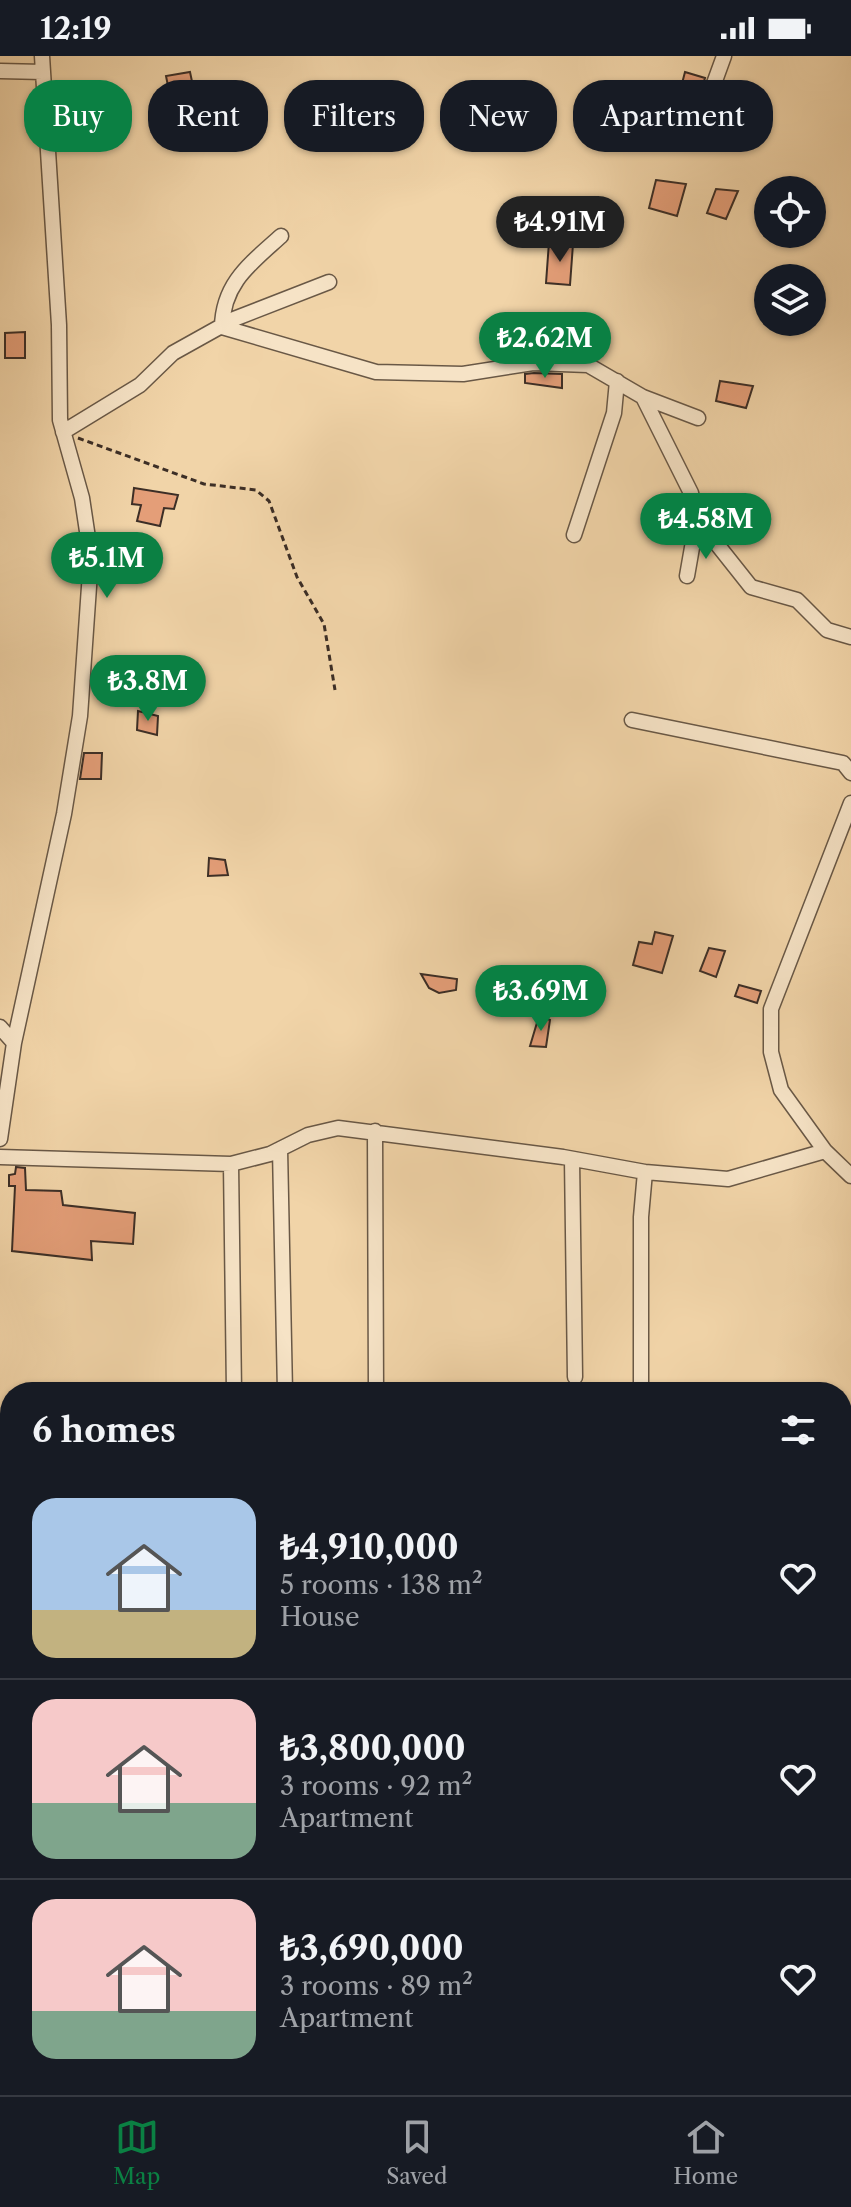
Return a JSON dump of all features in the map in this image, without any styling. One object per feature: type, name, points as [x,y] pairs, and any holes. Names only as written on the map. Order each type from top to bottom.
[{"type":"street","points":[[0,1139],[14,1043],[64,814],[80,716],[91,558],[82,498],[60,420],[59,325],[42,56]]},
{"type":"street","points":[[715,80],[724,56]]},
{"type":"street","points":[[0,71],[43,72]]},
{"type":"street","points":[[222,327],[223,303],[243,271],[281,236]]},
{"type":"street","points":[[63,432],[140,385],[173,353],[234,319],[329,282]]},
{"type":"street","points":[[222,327],[376,372],[463,374],[533,363],[588,365],[643,397],[698,418]]},
{"type":"street","points":[[574,535],[614,413],[617,381]]},
{"type":"street","points":[[643,397],[691,493],[697,519],[687,576]]},
{"type":"street","points":[[697,519],[751,587],[797,600],[827,630],[851,637]]},
{"type":"street","points":[[632,720],[843,763],[851,773]]},
{"type":"street","points":[[851,803],[771,1009],[771,1052],[781,1090],[825,1151],[851,1176]]},
{"type":"street","points":[[0,1027],[14,1043]]},
{"type":"street","points":[[0,1157],[231,1164],[280,1149],[308,1135],[338,1128],[572,1159],[645,1172],[728,1179],[825,1151]]},
{"type":"street","points":[[375,1131],[376,1382]]},
{"type":"street","points":[[280,1149],[285,1382]]},
{"type":"street","points":[[572,1159],[575,1377]]},
{"type":"street","points":[[231,1164],[234,1382]]},
{"type":"street","points":[[641,1382],[641,1217],[645,1172]]},
{"type":"path","points":[[63,432],[204,484],[256,490],[269,501],[297,577],[324,624],[335,690]]},
{"type":"building","points":[[190,72],[192,80],[167,80],[166,76]]},
{"type":"building","points":[[685,72],[705,78],[704,80],[683,80]]},
{"type":"building","points":[[656,180],[686,184],[677,216],[649,208]]},
{"type":"building","points":[[716,189],[738,191],[726,219],[707,213]]},
{"type":"building","points":[[549,242],[573,244],[570,285],[546,283]]},
{"type":"building","points":[[25,332],[25,358],[5,358],[5,333]]},
{"type":"building","points":[[525,374],[562,374],[562,388],[525,383]]},
{"type":"building","points":[[720,381],[753,386],[746,408],[716,401]]},
{"type":"building","points":[[134,488],[178,495],[174,509],[164,508],[160,526],[137,521],[141,505],[132,504]]},
{"type":"building","points":[[138,711],[158,716],[157,735],[137,730]]},
{"type":"building","points":[[84,753],[102,753],[101,779],[80,779]]},
{"type":"building","points":[[209,858],[225,860],[228,875],[208,876]]},
{"type":"building","points":[[655,932],[673,936],[662,973],[633,965],[639,942],[652,944]]},
{"type":"building","points":[[709,948],[725,951],[716,977],[700,971]]},
{"type":"building","points":[[421,974],[457,979],[456,990],[439,993],[429,988]]},
{"type":"building","points":[[739,985],[761,991],[757,1003],[735,996]]},
{"type":"building","points":[[539,1016],[550,1020],[546,1047],[530,1046]]},
{"type":"building","points":[[16,1167],[25,1168],[26,1190],[61,1191],[63,1205],[135,1213],[133,1244],[91,1241],[92,1260],[12,1251],[15,1186],[9,1186],[9,1175],[15,1174]]}]
